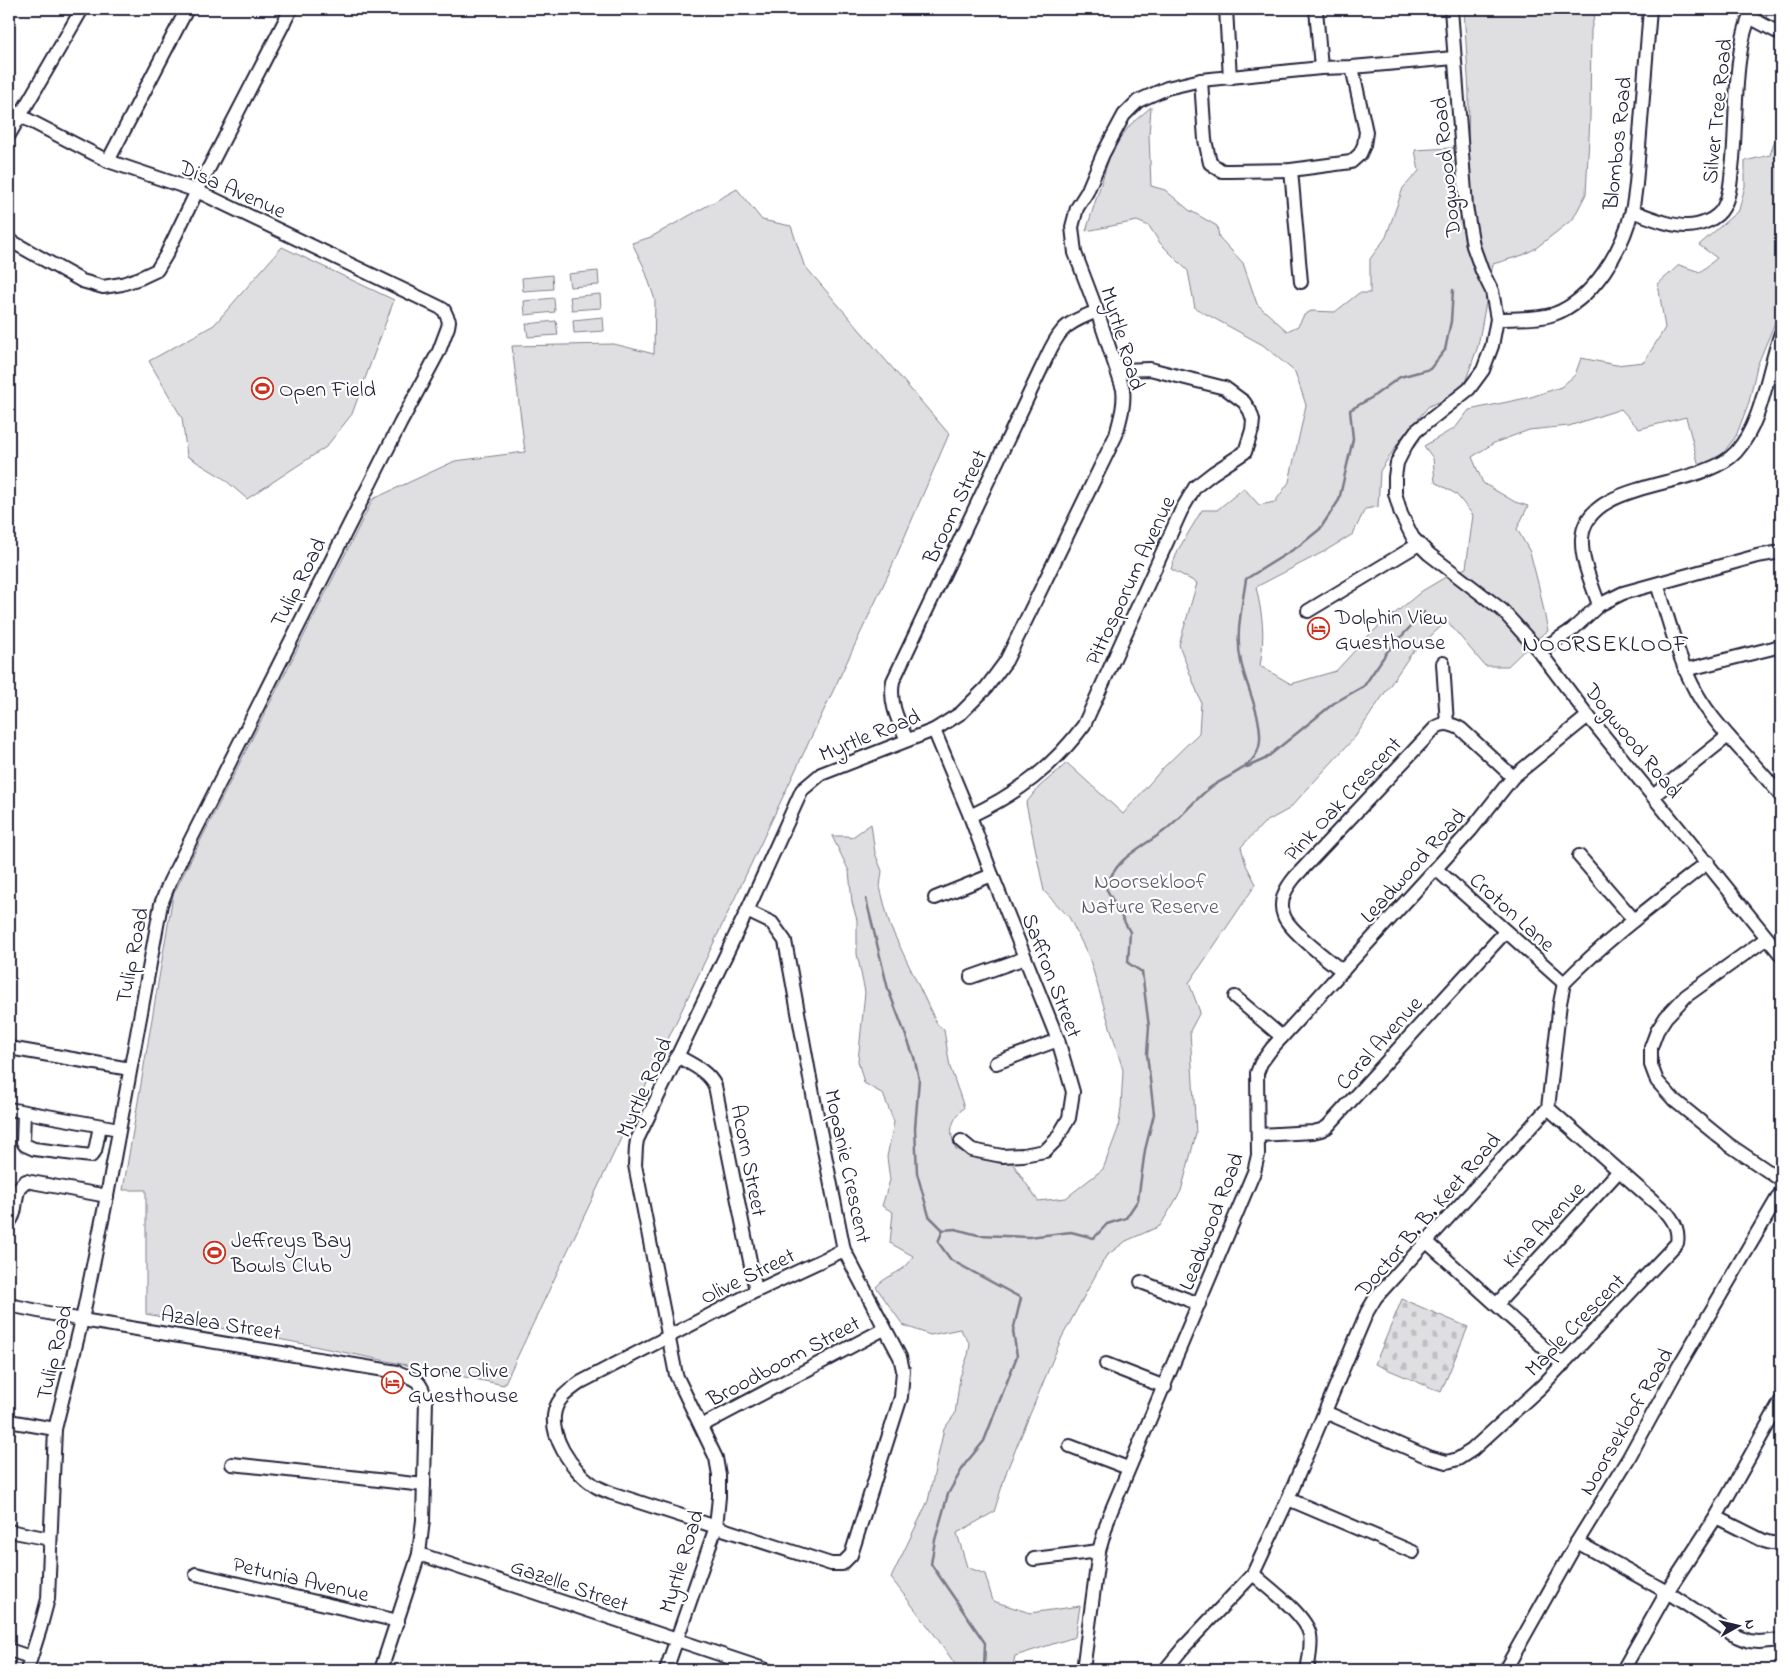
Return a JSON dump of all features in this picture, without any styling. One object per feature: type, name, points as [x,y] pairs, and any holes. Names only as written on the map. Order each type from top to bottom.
[{"type":"street","points":[[9,135],[15,112],[82,9]]},
{"type":"street","points":[[108,161],[187,9]]},
{"type":"street","points":[[9,240],[92,285],[103,288],[122,284],[158,270],[291,9]]},
{"type":"street","points":[[1226,9],[1230,78]]},
{"type":"street","points":[[1316,9],[1321,68]]},
{"type":"street","name":"Dogwood Road","points":[[1451,9],[1466,206],[1473,246],[1492,291],[1497,319],[1492,346],[1483,370],[1469,389],[1416,431],[1406,444],[1397,464],[1394,477],[1401,514],[1413,538],[1429,554],[1502,610],[1539,651],[1588,716],[1708,862],[1781,955]]},
{"type":"street","name":"Blombos Road","points":[[1497,319],[1553,315],[1578,301],[1598,280],[1615,254],[1632,212],[1636,184],[1650,9]]},
{"type":"street","points":[[1751,13],[1781,34]]},
{"type":"street","name":"Silver Tree Road","points":[[1632,212],[1672,224],[1687,226],[1698,225],[1709,220],[1718,215],[1724,206],[1731,174],[1743,37],[1751,13]]},
{"type":"street","name":"Myrtle Road","points":[[666,1670],[716,1527],[719,1497],[716,1458],[676,1375],[635,1165],[637,1140],[747,911],[802,790],[821,774],[934,730],[962,712],[986,688],[1006,661],[1116,435],[1124,400],[1123,389],[1118,370],[1075,253],[1072,238],[1072,227],[1077,208],[1087,192],[1114,130],[1124,115],[1138,101],[1166,88],[1201,80],[1321,68],[1454,58]]},
{"type":"street","points":[[1201,80],[1205,140],[1210,163],[1222,171],[1291,170],[1351,162],[1360,154],[1366,132],[1352,67]]},
{"type":"street","name":"Disa Avenue","points":[[15,112],[108,161],[197,191],[440,307]]},
{"type":"street","points":[[1291,170],[1300,282]]},
{"type":"street","name":"Tulip Road","points":[[26,1670],[48,1599],[55,1429],[82,1320],[161,904],[170,881],[396,432],[439,351],[449,321],[444,310],[440,307]]},
{"type":"street","name":"Broom Street","points":[[907,740],[895,714],[892,701],[893,681],[1058,337],[1062,330],[1070,324],[1097,311]]},
{"type":"street","points":[[1599,605],[1584,559],[1582,546],[1584,529],[1589,518],[1604,504],[1625,492],[1697,474],[1725,462],[1735,453],[1747,437],[1756,420],[1781,333]]},
{"type":"street","name":"Pittosporum Avenue","points":[[970,816],[1022,788],[1068,746],[1079,732],[1180,511],[1195,487],[1244,452],[1252,430],[1253,420],[1250,411],[1244,402],[1225,388],[1150,369],[1118,370]]},
{"type":"street","points":[[1308,611],[1419,544]]},
{"type":"street","points":[[1539,651],[1572,630],[1599,605],[1623,593],[1757,556],[1781,552]]},
{"type":"street","points":[[1657,584],[1685,670],[1697,694],[1728,736],[1780,792]]},
{"type":"street","points":[[1685,670],[1781,646]]},
{"type":"street","points":[[1443,663],[1447,724],[1461,729],[1513,778]]},
{"type":"street","name":"Leadwood Road","points":[[1082,1670],[1099,1551],[1109,1516],[1254,1172],[1258,1155],[1257,1073],[1261,1063],[1282,1037],[1471,830],[1513,778],[1588,716]]},
{"type":"street","name":"Pink Oak Crescent","points":[[1343,971],[1318,952],[1286,921],[1282,906],[1286,889],[1295,877],[1436,727],[1441,724],[1447,724]]},
{"type":"street","name":"Saffron Street","points":[[934,730],[1058,1040],[1073,1092],[1069,1118],[1056,1140],[1045,1151],[1002,1156],[972,1150],[961,1141]]},
{"type":"street","points":[[1653,796],[1728,736]]},
{"type":"street","points":[[1579,856],[1634,920]]},
{"type":"street","points":[[1548,1108],[1564,983],[1634,920],[1708,862]]},
{"type":"street","name":"Croton Lane","points":[[1436,869],[1564,983]]},
{"type":"street","points":[[935,898],[992,875]]},
{"type":"street","name":"Mopanie Crescent","points":[[716,1527],[831,1564],[842,1564],[849,1560],[901,1397],[903,1370],[900,1358],[844,1250],[814,1100],[787,948],[782,934],[772,922],[747,911]]},
{"type":"street","name":"Coral Avenue","points":[[1258,1135],[1313,1132],[1327,1127],[1505,932]]},
{"type":"street","points":[[1767,938],[1686,996],[1657,1030],[1651,1047],[1651,1065],[1657,1081],[1674,1100],[1728,1144],[1781,1180]]},
{"type":"street","points":[[971,977],[1025,958]]},
{"type":"street","points":[[1235,997],[1282,1037]]},
{"type":"street","points":[[996,1063],[1058,1040]]},
{"type":"street","points":[[9,1048],[130,1069]]},
{"type":"street","name":"Acorn Street","points":[[677,1056],[705,1072],[715,1086],[756,1291]]},
{"type":"street","name":"Maple Crescent","points":[[1325,1412],[1428,1458],[1453,1461],[1472,1450],[1563,1365],[1678,1243],[1679,1236],[1672,1220],[1548,1108]]},
{"type":"street","name":"Doctor B. B. Keet Road","points":[[1165,1670],[1183,1648],[1253,1574],[1288,1499],[1367,1312],[1376,1297],[1548,1108]]},
{"type":"street","points":[[9,1109],[119,1129]]},
{"type":"street","points":[[24,1112],[23,1142],[34,1149],[91,1156],[95,1151],[100,1126]]},
{"type":"street","name":"Kina Avenue","points":[[1497,1304],[1618,1172]]},
{"type":"street","points":[[9,1222],[13,1217],[18,1189],[26,1181],[107,1196]]},
{"type":"street","name":"Noorsekloof Road","points":[[1505,1670],[1577,1542],[1628,1459],[1679,1366],[1781,1192]]},
{"type":"street","points":[[1427,1242],[1563,1365]]},
{"type":"street","name":"Olive Street","points":[[716,1527],[611,1493],[596,1486],[580,1473],[567,1458],[559,1443],[554,1427],[558,1402],[568,1391],[581,1382],[756,1291],[844,1250]]},
{"type":"street","points":[[1141,1282],[1199,1304]]},
{"type":"street","name":"Azalea Street","points":[[9,1305],[82,1320],[397,1372],[416,1379],[422,1386],[426,1400],[424,1485]]},
{"type":"street","name":"Broodboom Street","points":[[701,1426],[884,1329]]},
{"type":"street","points":[[1106,1364],[1164,1387]]},
{"type":"street","points":[[1623,1670],[1667,1592],[1716,1517],[1781,1401]]},
{"type":"street","points":[[9,1421],[55,1429]]},
{"type":"street","points":[[1070,1446],[1128,1468]]},
{"type":"street","points":[[232,1464],[424,1485],[424,1520],[418,1554],[381,1670]]},
{"type":"street","points":[[1288,1499],[1413,1552]]},
{"type":"street","points":[[1716,1517],[1764,1541],[1781,1543]]},
{"type":"street","points":[[9,1531],[50,1540]]},
{"type":"street","points":[[1577,1542],[1667,1592],[1742,1639],[1759,1642],[1781,1640]]},
{"type":"street","points":[[1034,1559],[1099,1551]]},
{"type":"street","name":"Gazelle Street","points":[[418,1554],[767,1670]]},
{"type":"street","name":"Petunia Avenue","points":[[196,1574],[398,1621]]},
{"type":"street","points":[[1253,1574],[1300,1616],[1306,1625],[1310,1635],[1307,1670]]},
{"type":"street","points":[[9,1650],[30,1657]]},
{"type":"green space","name":"Noorsekloof Nature Reserve","points":[[1464,9],[1596,9],[1591,30],[1590,118],[1586,194],[1573,219],[1536,248],[1523,255],[1493,264],[1478,346],[1464,385],[1447,399],[1429,406],[1402,437],[1380,471],[1378,507],[1365,509],[1353,534],[1256,587],[1262,626],[1260,666],[1291,684],[1336,671],[1370,634],[1422,591],[1449,575],[1466,568],[1473,515],[1456,494],[1435,482],[1433,458],[1424,446],[1456,427],[1469,410],[1531,397],[1561,387],[1575,375],[1581,358],[1616,365],[1644,362],[1665,328],[1658,284],[1679,265],[1700,272],[1717,258],[1699,245],[1739,210],[1745,186],[1745,161],[1770,155],[1781,122],[1781,313],[1776,320],[1757,366],[1749,402],[1736,436],[1721,456],[1699,466],[1686,417],[1639,429],[1621,409],[1569,426],[1529,430],[1494,443],[1472,457],[1483,483],[1515,502],[1528,506],[1517,529],[1530,552],[1548,631],[1536,639],[1508,666],[1485,666],[1447,621],[1411,654],[1355,737],[1289,809],[1264,823],[1241,847],[1246,865],[1256,884],[1189,983],[1200,1012],[1190,1031],[1196,1134],[1181,1191],[1160,1226],[1126,1241],[1106,1256],[1062,1337],[1007,1470],[994,1512],[957,1533],[967,1567],[985,1574],[993,1601],[1030,1613],[1080,1606],[1075,1637],[1015,1656],[1012,1670],[959,1670],[891,1578],[928,1501],[944,1429],[955,1414],[960,1377],[970,1344],[960,1329],[930,1335],[903,1325],[876,1287],[906,1266],[913,1256],[890,1243],[893,1212],[882,1206],[890,1180],[887,1157],[894,1122],[883,1094],[864,1083],[858,1061],[865,992],[857,954],[857,920],[852,902],[849,871],[832,836],[847,836],[851,838],[871,824],[875,853],[882,871],[880,887],[890,926],[937,1024],[944,1030],[950,1067],[964,1107],[952,1126],[952,1137],[956,1149],[972,1155],[1009,1158],[1038,1201],[1066,1198],[1103,1169],[1118,1129],[1123,1070],[1089,957],[1069,917],[1044,891],[1026,803],[1039,787],[1067,763],[1123,814],[1163,768],[1199,733],[1201,702],[1179,645],[1197,583],[1171,569],[1178,550],[1202,510],[1217,510],[1244,488],[1259,505],[1275,502],[1289,482],[1306,405],[1295,372],[1263,345],[1195,308],[1188,271],[1160,243],[1149,226],[1137,221],[1086,231],[1112,149],[1131,124],[1151,107],[1149,135],[1151,186],[1165,190],[1189,210],[1217,226],[1219,237],[1243,263],[1257,304],[1287,331],[1298,326],[1304,315],[1311,311],[1335,312],[1359,293],[1370,293],[1370,259],[1386,237],[1403,188],[1419,171],[1415,150],[1468,147],[1469,93]]},
{"type":"green space","points":[[737,189],[762,220],[791,226],[804,265],[949,434],[889,573],[504,1385],[146,1314],[146,1190],[123,1190],[173,895],[373,499],[455,461],[525,452],[512,346],[614,344],[654,354],[655,300],[644,267],[632,243],[651,237]]},
{"type":"green space","name":"Open Field","points":[[282,247],[394,300],[352,414],[326,447],[247,499],[223,478],[187,456],[182,418],[149,361],[214,325]]},
{"type":"green space","points":[[598,271],[599,285],[570,287],[568,274]]},
{"type":"green space","points":[[552,275],[553,289],[523,291],[522,278]]},
{"type":"green space","points":[[600,294],[601,308],[572,310],[570,297]]},
{"type":"green space","points":[[554,298],[555,312],[525,315],[524,301]]},
{"type":"green space","points":[[603,317],[604,331],[574,333],[573,320]]},
{"type":"green space","points":[[556,321],[558,335],[528,337],[526,324]]},
{"type":"green space","points":[[1402,1299],[1468,1327],[1441,1392],[1375,1364]]},
{"type":"waterway","points":[[984,1670],[985,1643],[931,1564],[935,1540],[948,1494],[965,1464],[984,1441],[1017,1356],[1013,1331],[1021,1298],[951,1260],[938,1242],[943,1230],[955,1229],[978,1235],[1029,1237],[1071,1232],[1094,1238],[1107,1224],[1126,1218],[1138,1200],[1145,1150],[1154,1114],[1147,1054],[1149,1027],[1142,972],[1128,963],[1130,932],[1106,888],[1110,877],[1122,861],[1164,831],[1211,787],[1239,771],[1256,755],[1259,747],[1259,727],[1239,652],[1240,621],[1246,579],[1299,546],[1320,529],[1339,500],[1353,439],[1350,410],[1371,398],[1400,377],[1430,369],[1445,350],[1451,321],[1453,290]]},
{"type":"waterway","points":[[1247,767],[1265,759],[1334,703],[1364,686],[1387,652],[1424,612]]},
{"type":"waterway","points":[[866,899],[888,989],[914,1057],[919,1079],[915,1128],[917,1173],[929,1216],[943,1230]]},
{"type":"place","name":"Open Field","points":[[263,388]]},
{"type":"place","name":"Dolphin View Guesthouse","points":[[1319,629]]},
{"type":"place","name":"Jeffreys Bay Bowls Club","points":[[215,1252]]},
{"type":"place","name":"Stone Olive Guesthouse","points":[[392,1382]]},
{"type":"district","name":"NOORSEKLOOF","points":[[1606,643]]}]
